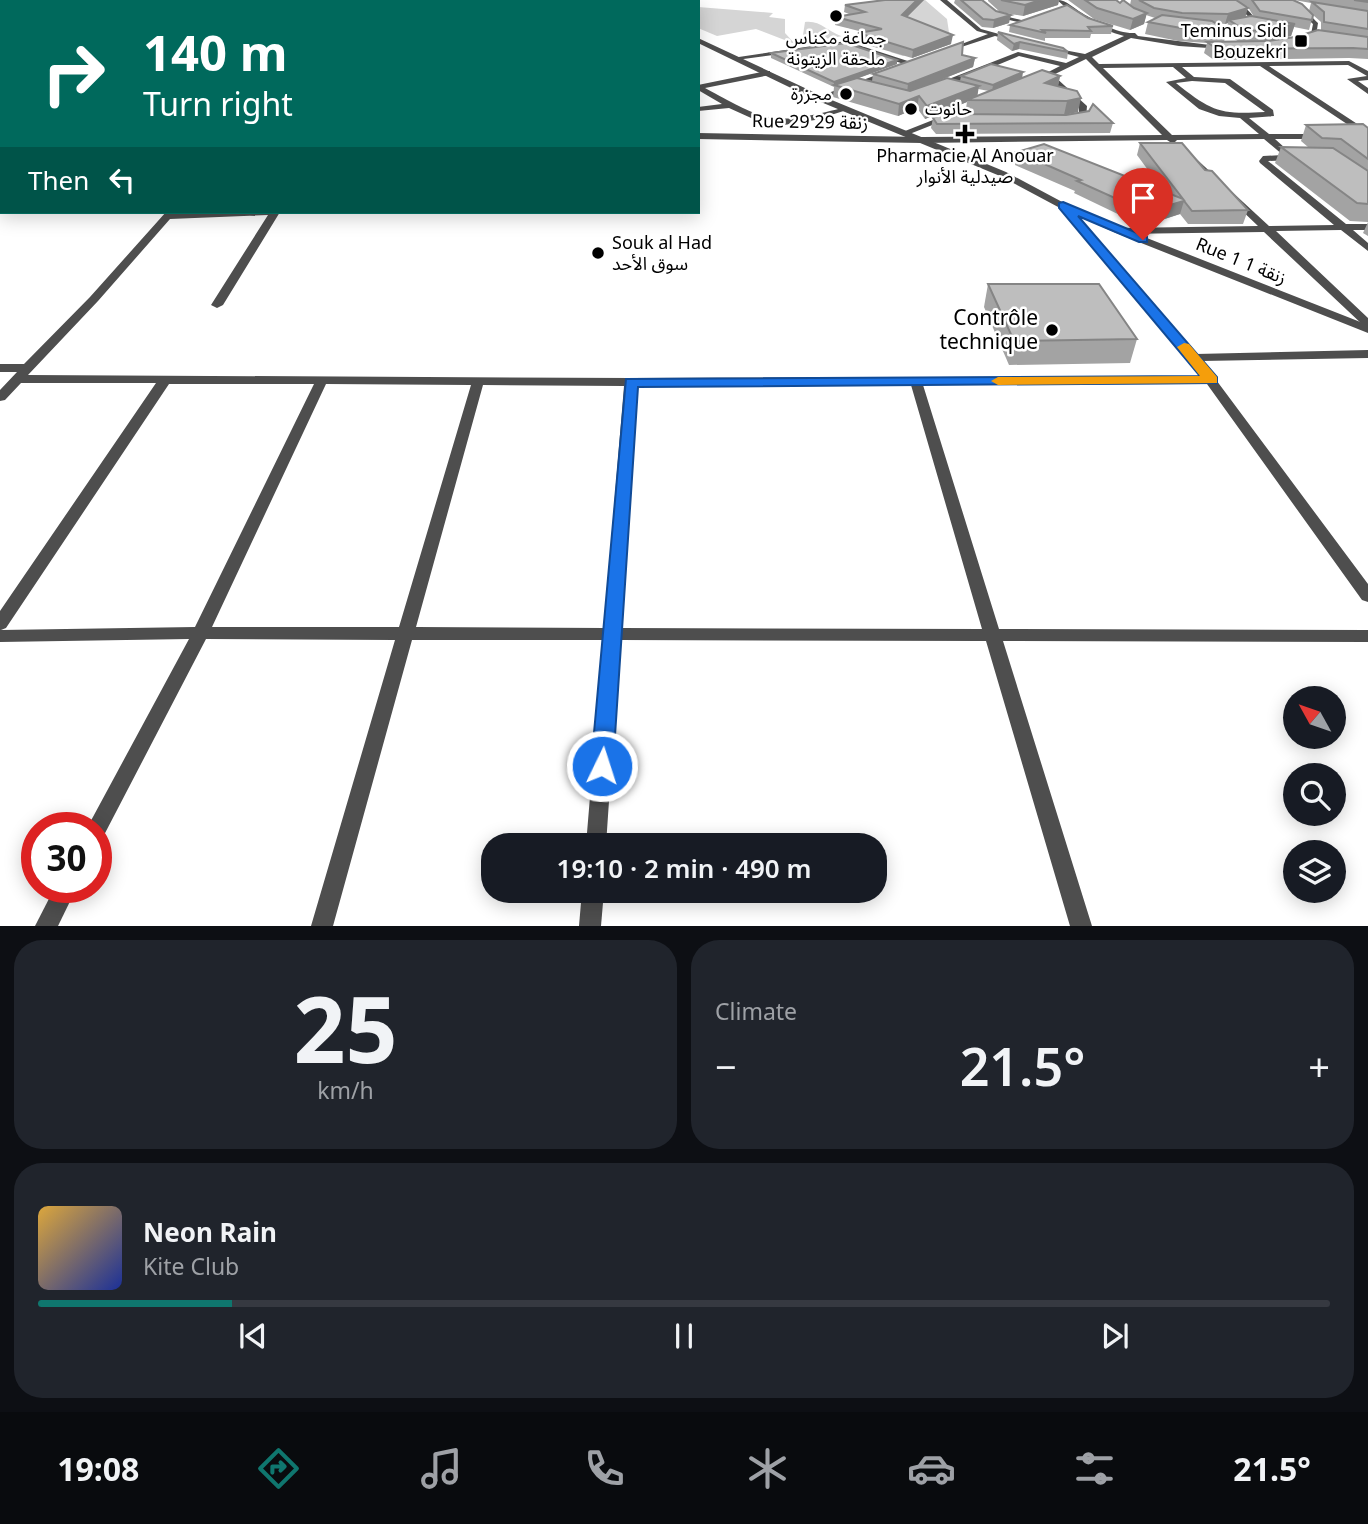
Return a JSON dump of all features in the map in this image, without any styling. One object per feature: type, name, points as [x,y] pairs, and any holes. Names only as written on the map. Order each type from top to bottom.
[{"type":"street","points":[[943,0],[979,30],[1021,41]]},
{"type":"street","points":[[979,0],[998,16],[1027,22]]},
{"type":"street","points":[[1060,0],[1093,23],[1129,36],[1178,44],[1228,44],[1210,29]]},
{"type":"street","points":[[1226,0],[1250,14],[1251,20],[1247,24]]},
{"type":"street","points":[[1285,2],[1310,8]]},
{"type":"street","points":[[1285,2],[1316,23],[1314,35]]},
{"type":"street","points":[[1057,10],[1067,6]]},
{"type":"street","points":[[937,55],[1037,18]]},
{"type":"street","points":[[1190,28],[1210,29],[1247,24],[1260,26]]},
{"type":"street","points":[[1027,84],[1147,27]]},
{"type":"street","points":[[1300,33],[1327,37]]},
{"type":"street","points":[[1294,43],[1314,35]]},
{"type":"street","name":"Rue 1 زنقة 1","points":[[700,41],[818,98],[1003,174],[1063,206],[1120,231],[1368,327]]},
{"type":"street","points":[[736,58],[846,43],[913,64]]},
{"type":"street","points":[[1035,44],[1088,57],[1368,327]]},
{"type":"street","points":[[1246,53],[1368,135]]},
{"type":"street","points":[[932,89],[1018,54],[1068,66]]},
{"type":"street","points":[[818,98],[925,60]]},
{"type":"street","points":[[1096,66],[1368,62]]},
{"type":"street","points":[[1349,63],[1368,76]]},
{"type":"street","points":[[1175,65],[1192,79]]},
{"type":"street","points":[[700,87],[767,73]]},
{"type":"street","points":[[1048,75],[1077,99],[1085,112],[1083,116],[1064,120]]},
{"type":"street","points":[[1368,76],[1350,79],[1368,92]]},
{"type":"street","points":[[1175,79],[1227,81],[1271,114],[1242,116],[1209,113],[1170,82],[1175,79]]},
{"type":"street","points":[[944,84],[957,88]]},
{"type":"street","points":[[858,85],[871,88]]},
{"type":"street","points":[[700,88],[761,119],[778,122],[800,120],[846,109]]},
{"type":"street","points":[[904,133],[995,98],[983,94]]},
{"type":"street","points":[[700,109],[733,105]]},
{"type":"street","points":[[1242,116],[1291,157]]},
{"type":"street","points":[[943,118],[971,119]]},
{"type":"street","points":[[1355,135],[1368,135]]},
{"type":"street","name":"Rue 29 زنقة 29","points":[[700,136],[922,140],[1330,136]]},
{"type":"street","points":[[1304,157],[1266,158],[1263,161],[1368,248]]},
{"type":"street","points":[[1063,206],[1212,380],[1368,596]]},
{"type":"street","points":[[0,397],[94,299],[169,214]]},
{"type":"street","points":[[217,306],[273,214]]},
{"type":"street","points":[[1120,231],[1368,227]]},
{"type":"street","points":[[1193,358],[1368,354]]},
{"type":"street","points":[[0,368],[27,368]]},
{"type":"street","points":[[17,379],[631,382],[1212,380]]},
{"type":"street","points":[[0,624],[165,380]]},
{"type":"street","points":[[106,812],[201,633],[322,380]]},
{"type":"street","points":[[322,926],[478,381]]},
{"type":"street","points":[[597,833],[631,382]]},
{"type":"street","points":[[916,382],[1081,926]]},
{"type":"street","points":[[0,636],[201,633],[405,636],[1368,636]]},
{"type":"street","points":[[46,926],[58,903]]},
{"type":"street","points":[[590,926],[592,903]]},
{"type":"shaded area","points":[[925,0],[947,19],[950,39],[903,56],[890,52],[922,45],[859,42],[844,36],[892,34],[910,17],[883,12],[878,1]]},
{"type":"shaded area","points":[[700,7],[773,13],[769,17],[785,19],[785,33],[795,44],[756,29],[717,36],[700,29]]},
{"type":"shaded area","points":[[805,22],[819,24],[842,36],[812,41],[803,35]]},
{"type":"building","points":[[885,0],[917,0],[902,15],[953,35],[913,50],[858,33],[882,29],[836,17],[865,12],[845,5]]},
{"type":"building","points":[[961,0],[982,0],[996,11],[1011,15],[994,20],[983,19]]},
{"type":"building","points":[[1001,0],[1040,0],[1025,5]]},
{"type":"building","points":[[1085,0],[1116,0],[1120,3],[1123,0],[1147,13],[1133,19],[1097,8]]},
{"type":"building","points":[[1139,0],[1236,0],[1248,8],[1228,14],[1182,13],[1154,8]]},
{"type":"building","points":[[1252,0],[1293,0],[1302,4],[1313,15],[1312,20],[1260,11]]},
{"type":"building","points":[[1312,2],[1368,11],[1368,29],[1324,22],[1324,12]]},
{"type":"building","points":[[1067,5],[1088,18],[1113,26],[1088,27],[1091,31],[1042,30],[1046,33],[1010,25]]},
{"type":"building","points":[[1162,15],[1212,21],[1227,31],[1181,28],[1148,22]]},
{"type":"building","points":[[1251,16],[1295,24],[1268,30],[1246,31],[1229,20]]},
{"type":"building","points":[[1318,30],[1368,37],[1368,49],[1217,49],[1207,42],[1268,41]]},
{"type":"building","points":[[998,32],[1063,48],[1068,52],[1020,42],[1014,44]]},
{"type":"building","points":[[963,42],[962,55],[975,58],[908,84],[873,74]]},
{"type":"building","points":[[846,43],[897,60],[834,82],[771,53]]},
{"type":"building","points":[[991,64],[1023,72],[993,85],[961,76]]},
{"type":"building","points":[[1042,70],[1060,76],[1045,83],[1077,91],[1081,98],[1067,101],[967,100]]},
{"type":"building","points":[[857,78],[910,91],[947,78],[979,86],[927,106],[919,96],[899,104],[834,85]]},
{"type":"building","points":[[1093,104],[1113,123],[937,124],[933,118],[950,111],[953,114],[1066,115],[1089,111]]},
{"type":"building","points":[[1363,124],[1368,128],[1368,159],[1341,139],[1322,138],[1306,125]]},
{"type":"building","points":[[1140,143],[1182,143],[1205,170],[1212,171],[1248,210],[1192,211],[1184,201],[1153,210],[1135,202],[1128,204],[1017,152],[1044,144],[1183,199]]},
{"type":"building","points":[[1281,147],[1333,148],[1368,171],[1368,204],[1357,203]]},
{"type":"building","points":[[988,284],[1099,284],[1137,339],[1014,341]]},
{"type":"slow traffic","points":[[998,381],[1212,380],[1184,347]]},
{"type":"place","name":"جماعة مكناس ملحقة الزيتونة","points":[[836,16]]},
{"type":"place","name":"Teminus Sidi Bouzekri","points":[[1301,41]]},
{"type":"place","name":"مجزرة","points":[[846,94]]},
{"type":"place","name":"حانوت","points":[[911,109]]},
{"type":"place","name":"Pharmacie Al Anouar صيدلية الأنوار","points":[[965,134]]},
{"type":"place","name":"Souk al Had سوق الأحد","points":[[598,253]]},
{"type":"place","name":"Contrôle technique","points":[[1052,330]]},
{"type":"route","points":[[602,766],[631,382],[1212,380],[1063,206],[1143,240]]}]
